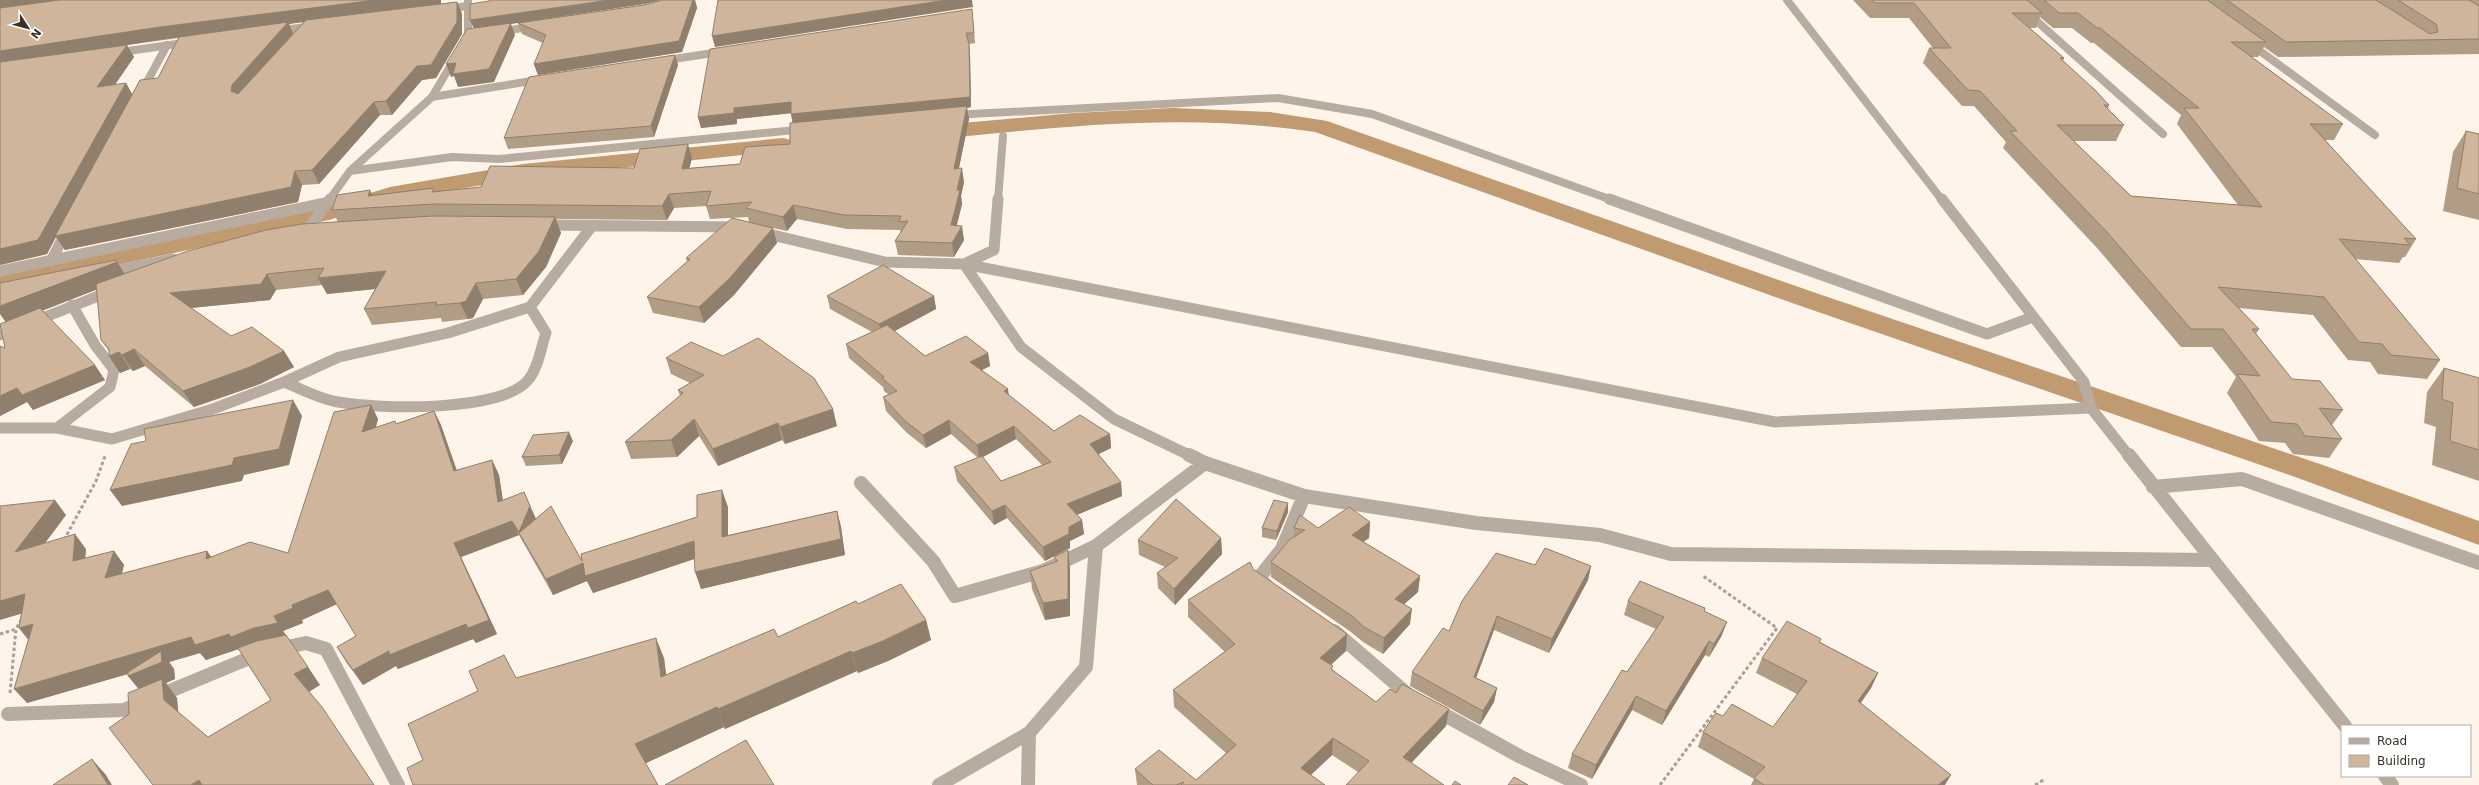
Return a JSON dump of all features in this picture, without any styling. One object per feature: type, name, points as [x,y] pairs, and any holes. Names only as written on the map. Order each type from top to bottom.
[{"type":"street","points":[[1787,0],[2084,382],[2091,408],[2210,560],[2343,725]]},
{"type":"street","points":[[2013,0],[2163,134]]},
{"type":"street","points":[[321,232],[301,233],[314,219],[324,203],[350,170],[432,97],[472,35],[468,3],[437,10]]},
{"type":"street","points":[[491,32],[545,24]]},
{"type":"street","points":[[269,32],[324,25]]},
{"type":"street","points":[[298,39],[309,27]]},
{"type":"street","points":[[2241,37],[2375,135]]},
{"type":"street","points":[[106,54],[198,41]]},
{"type":"street","points":[[137,101],[167,45]]},
{"type":"street","points":[[654,62],[732,50]]},
{"type":"street","points":[[432,97],[552,78]]},
{"type":"street","points":[[942,116],[1278,98],[1372,114],[1988,334],[2033,317]]},
{"type":"street","points":[[350,170],[452,157],[499,159],[815,128]]},
{"type":"street","points":[[964,264],[994,250],[1003,136]]},
{"type":"street","points":[[0,271],[324,203]]},
{"type":"street","points":[[51,261],[73,219]]},
{"type":"street","points":[[528,225],[739,227],[885,262],[964,264],[1775,422],[2091,408]]},
{"type":"street","points":[[0,428],[57,428],[112,439],[213,409],[284,382],[339,357],[448,333],[530,307],[592,226]]},
{"type":"street","points":[[94,275],[183,261],[162,272]]},
{"type":"street","points":[[964,264],[1021,347],[1114,419],[1205,463],[1304,496],[1476,524],[1600,535],[1671,554],[2210,560]]},
{"type":"street","points":[[0,335],[72,305],[125,286]]},
{"type":"street","points":[[57,428],[110,387],[114,370],[96,345],[72,305]]},
{"type":"street","points":[[284,382],[343,403],[402,407],[481,402],[511,393],[529,379],[546,333],[530,307]]},
{"type":"street","points":[[861,483],[932,561],[955,596],[1043,571],[1096,546],[1205,463]]},
{"type":"street","points":[[2153,487],[2242,478],[2479,562]]},
{"type":"street","points":[[1277,592],[1258,580],[1282,549],[1304,496]]},
{"type":"street","points":[[939,785],[1029,733],[1086,667],[1096,546]]},
{"type":"street","points":[[1321,622],[1346,639],[1406,694],[1521,757],[1581,785]]},
{"type":"street","points":[[8,714],[124,710],[267,651],[306,643],[326,649],[398,785]]},
{"type":"street","points":[[1028,785],[1029,733]]},
{"type":"street","points":[[2386,777],[2392,785]]},
{"type":"path","points":[[63,542],[96,481],[112,439]]},
{"type":"path","points":[[1660,785],[1722,704],[1777,628],[1671,554]]},
{"type":"path","points":[[8,714],[16,629],[23,616]]},
{"type":"path","points":[[0,634],[16,629]]},
{"type":"path","points":[[2035,785],[2045,779]]},
{"type":"building","points":[[59,0],[376,0],[160,27],[0,51],[0,8]]},
{"type":"building","points":[[489,0],[610,0],[470,20],[470,4]]},
{"type":"building","points":[[662,0],[693,0],[679,41],[534,64],[546,35],[518,23],[644,5]]},
{"type":"building","points":[[718,0],[946,0],[712,36]]},
{"type":"building","points":[[1871,0],[2027,0],[2042,13],[2012,13],[2064,58],[2060,58],[2095,90],[2109,105],[2104,105],[2124,125],[2057,125],[2131,196],[2262,207],[2184,108],[2199,108],[2100,28],[2097,28],[2078,13],[2059,13],[2044,0],[2207,0],[2266,42],[2231,42],[2343,124],[2310,124],[2416,239],[2404,238],[2410,245],[2339,239],[2440,360],[2391,355],[2382,344],[2359,342],[2324,297],[2218,287],[2259,329],[2252,329],[2292,379],[2320,381],[2343,410],[2319,408],[2342,439],[2305,436],[2297,424],[2271,422],[2237,374],[2260,376],[2223,329],[2191,329],[2106,231],[2010,131],[2017,131],[1980,91],[1968,90],[1929,48],[1951,48],[1914,3],[1875,3]]},
{"type":"building","points":[[2227,0],[2376,0],[2430,34],[2438,32],[2436,24],[2398,0],[2469,0],[2479,6],[2479,39],[2286,42]]},
{"type":"building","points":[[457,2],[457,22],[431,65],[417,66],[386,101],[374,102],[312,170],[295,171],[291,187],[55,236],[140,80],[158,78],[179,37],[288,22],[232,85],[231,91],[238,94],[306,20]]},
{"type":"building","points":[[972,9],[974,33],[966,33],[969,44],[970,97],[791,114],[791,102],[734,108],[734,113],[698,117],[710,49]]},
{"type":"building","points":[[511,23],[489,69],[453,74],[456,63],[446,64],[467,29]]},
{"type":"building","points":[[127,45],[97,87],[126,83],[38,240],[0,249],[0,62]]},
{"type":"building","points":[[675,55],[651,126],[504,138],[529,77]]},
{"type":"building","points":[[967,106],[954,169],[962,168],[957,190],[960,190],[951,225],[962,226],[952,243],[895,241],[908,221],[899,222],[901,216],[844,215],[793,205],[783,217],[746,208],[752,202],[706,206],[711,191],[669,194],[662,206],[434,204],[332,210],[337,195],[370,190],[368,196],[434,188],[432,192],[481,187],[490,166],[634,168],[640,149],[688,144],[682,169],[740,164],[745,147],[790,144],[790,123]]},
{"type":"building","points":[[2466,131],[2479,134],[2479,194],[2457,188]]},
{"type":"building","points":[[433,216],[555,217],[539,251],[516,279],[476,283],[466,301],[460,303],[435,305],[437,302],[364,309],[386,271],[318,278],[324,268],[267,274],[261,284],[170,293],[231,336],[252,327],[284,351],[250,367],[183,391],[134,349],[122,355],[119,352],[109,356],[109,349],[101,340],[96,284],[188,251],[266,230],[302,224]]},
{"type":"building","points":[[732,218],[773,228],[729,279],[699,307],[647,297],[690,259],[686,258]]},
{"type":"building","points":[[116,260],[117,262],[0,306],[0,283]]},
{"type":"building","points":[[883,265],[934,296],[879,324],[827,296]]},
{"type":"building","points":[[40,308],[95,365],[22,395],[17,388],[0,396],[0,346],[5,348],[0,324]]},
{"type":"building","points":[[887,325],[925,356],[966,336],[988,353],[970,362],[1008,389],[1004,391],[1054,431],[1080,415],[1110,434],[1090,444],[1121,482],[1067,504],[1082,520],[1069,527],[1069,534],[1043,547],[1005,505],[992,511],[954,467],[982,456],[1001,481],[1051,462],[1014,426],[977,445],[949,420],[923,435],[904,420],[883,397],[897,391],[882,378],[884,377],[846,344]]},
{"type":"building","points":[[758,338],[814,378],[833,409],[780,427],[778,423],[713,449],[694,419],[671,440],[625,442],[683,393],[678,390],[704,375],[666,358],[691,342],[723,356]]},
{"type":"building","points":[[2444,368],[2479,378],[2479,450],[2450,441],[2453,403],[2442,399]]},
{"type":"building","points":[[293,400],[279,449],[234,458],[232,465],[110,490],[131,444],[146,441],[144,429]]},
{"type":"building","points":[[371,405],[362,432],[395,421],[396,424],[434,411],[454,471],[492,460],[498,502],[524,492],[530,506],[519,532],[512,521],[454,543],[489,620],[468,628],[466,624],[389,655],[389,651],[353,670],[337,647],[356,636],[328,590],[292,605],[293,608],[274,616],[278,623],[254,628],[231,637],[229,634],[195,645],[191,637],[14,689],[33,624],[19,628],[25,594],[0,601],[0,506],[55,500],[15,552],[75,534],[73,561],[114,551],[105,578],[207,551],[206,559],[250,542],[288,553],[334,412]]},
{"type":"building","points":[[569,432],[559,455],[522,457],[533,435]]},
{"type":"building","points":[[722,490],[722,537],[837,511],[841,539],[695,572],[694,541],[585,576],[583,563],[546,579],[519,533],[551,506],[582,561],[581,554],[697,517],[697,495]]},
{"type":"building","points":[[1176,499],[1221,538],[1174,589],[1157,573],[1178,558],[1138,540]]},
{"type":"building","points":[[1274,500],[1288,503],[1277,531],[1262,528]]},
{"type":"building","points":[[1349,507],[1370,522],[1352,535],[1420,576],[1395,599],[1412,609],[1384,638],[1364,627],[1352,616],[1271,562],[1289,540],[1305,530],[1294,528],[1300,515],[1318,528]]},
{"type":"building","points":[[1545,548],[1591,566],[1552,639],[1497,616],[1474,677],[1497,688],[1483,711],[1412,672],[1443,628],[1449,631],[1462,601],[1496,553],[1535,565]]},
{"type":"building","points":[[1068,550],[1068,599],[1043,603],[1030,571],[1058,561],[1054,557]]},
{"type":"building","points":[[1250,562],[1253,569],[1347,634],[1320,658],[1333,666],[1331,669],[1376,702],[1390,689],[1396,693],[1402,684],[1449,709],[1403,757],[1444,785],[1346,785],[1369,761],[1333,738],[1301,768],[1325,785],[1181,785],[1184,782],[1176,785],[1153,785],[1135,769],[1159,750],[1196,780],[1236,745],[1173,690],[1235,644],[1188,600]]},
{"type":"building","points":[[1640,581],[1705,608],[1704,611],[1727,622],[1714,644],[1709,641],[1666,711],[1636,696],[1596,765],[1572,754],[1622,670],[1627,672],[1664,617],[1628,601]]},
{"type":"building","points":[[901,584],[926,620],[883,641],[852,653],[851,651],[718,709],[717,707],[635,744],[658,785],[413,785],[407,768],[423,760],[408,724],[478,691],[469,671],[504,655],[516,678],[656,638],[661,677],[774,629],[778,637],[856,601],[858,604]]},
{"type":"building","points":[[1787,621],[1821,639],[1819,642],[1878,673],[1858,701],[1951,775],[1938,785],[1764,785],[1754,778],[1765,767],[1703,732],[1716,713],[1723,716],[1732,704],[1773,727],[1807,681],[1762,658]]},
{"type":"building","points":[[286,635],[308,667],[294,674],[322,707],[374,785],[202,785],[199,780],[191,785],[153,785],[109,728],[129,714],[128,693],[162,679],[164,700],[208,737],[271,700],[238,648],[257,641]]},
{"type":"building","points":[[161,651],[162,662],[128,676],[128,672]]},
{"type":"building","points":[[746,740],[774,785],[665,785]]},
{"type":"building","points":[[92,759],[108,785],[53,785]]},
{"type":"building","points":[[1514,777],[1528,785],[1508,785]]},
{"type":"building","points":[[1455,781],[1461,785],[1452,785]]},
{"type":"waterway","points":[[928,133],[1074,119],[1173,114],[1222,115],[1270,119],[1319,126],[1804,298],[2309,471],[2479,533]]},
{"type":"waterway","points":[[0,282],[329,213],[390,194],[523,171],[783,145]]}]
